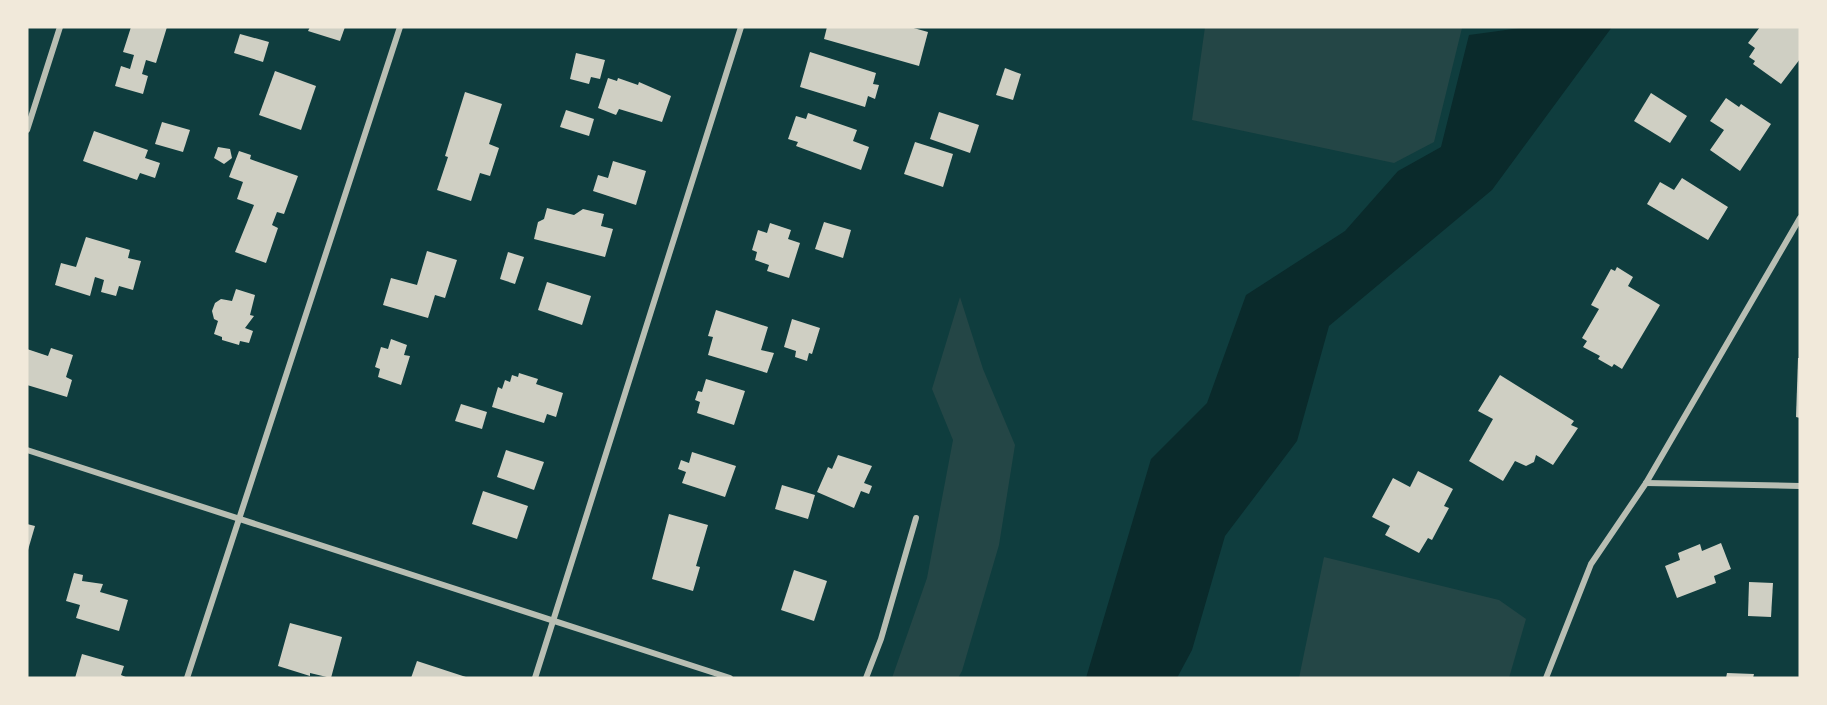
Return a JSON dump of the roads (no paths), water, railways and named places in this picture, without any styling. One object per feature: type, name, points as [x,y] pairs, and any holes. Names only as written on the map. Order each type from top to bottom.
[{"type":"street","points":[[27,130],[60,27]]},
{"type":"street","points":[[187,678],[400,27]]},
{"type":"street","points":[[535,678],[741,27]]},
{"type":"street","points":[[1546,678],[1592,564],[1646,483],[1800,219]]},
{"type":"street","points":[[27,450],[730,678]]},
{"type":"street","points":[[1646,483],[1800,486]]},
{"type":"street","points":[[866,678],[881,639],[916,518]]}]
